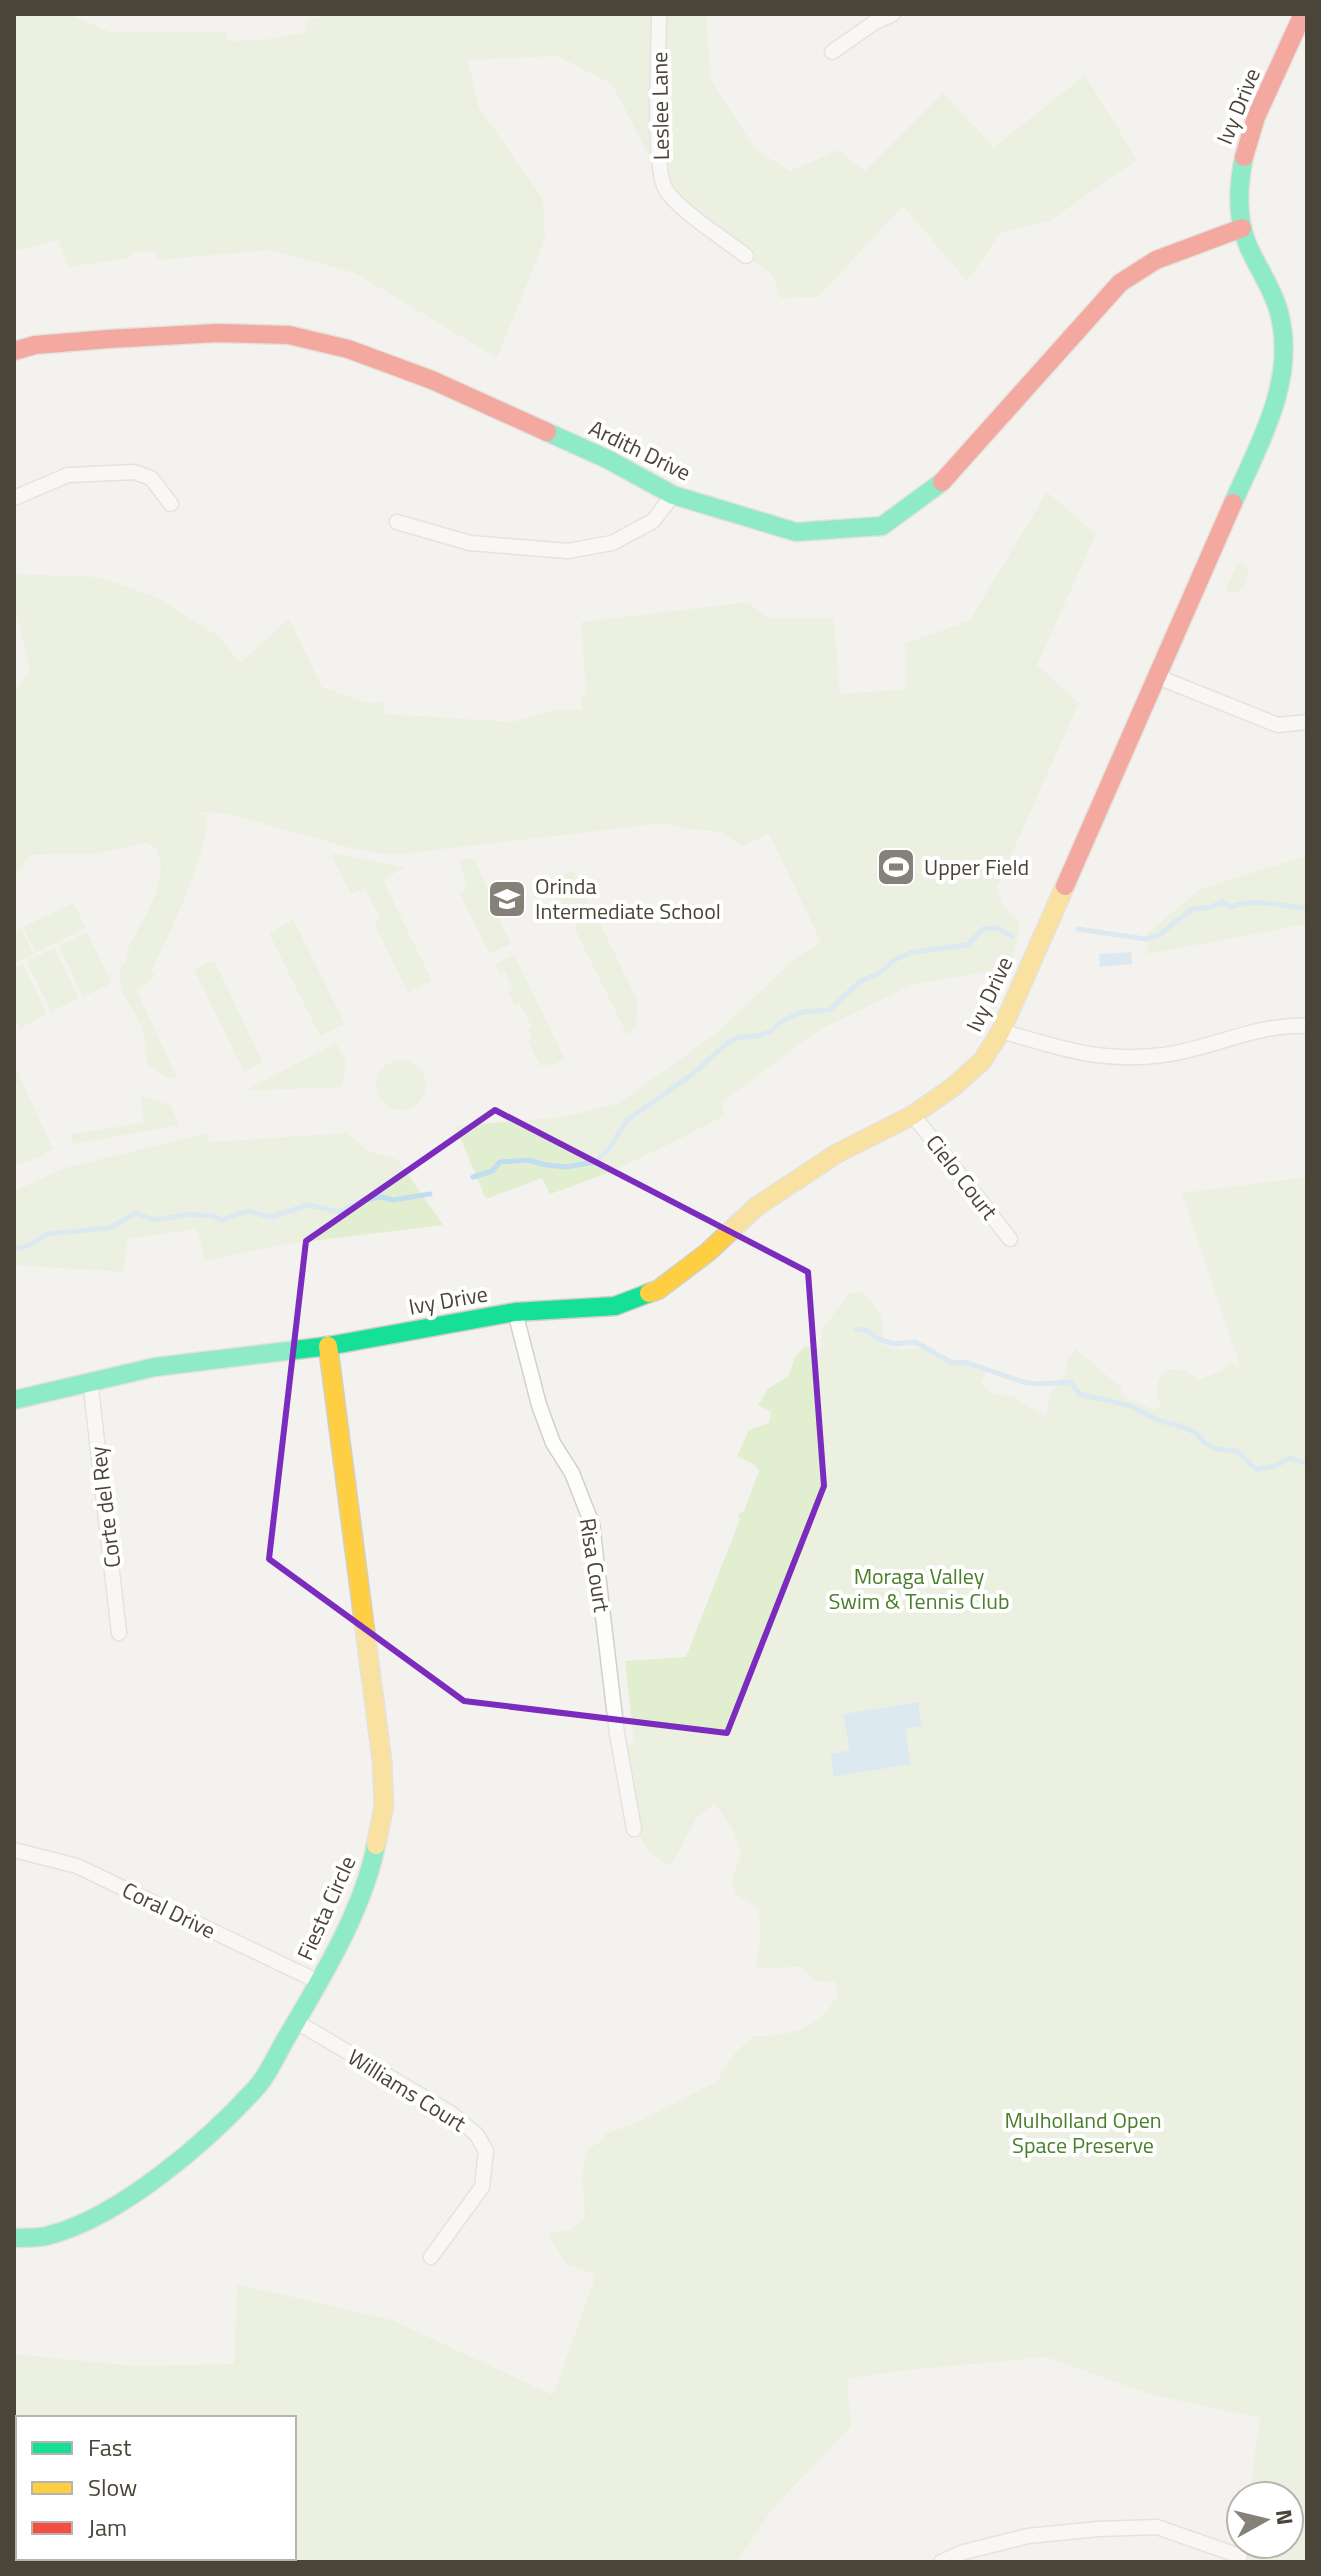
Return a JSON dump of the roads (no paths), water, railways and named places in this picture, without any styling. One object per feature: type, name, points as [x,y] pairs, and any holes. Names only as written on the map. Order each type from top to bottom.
[{"type":"street","name":"Leslee Lane","points":[[659,14],[659,161],[665,187],[678,204],[746,256]]},
{"type":"street","points":[[832,52],[875,22],[893,14]]},
{"type":"street","name":"Ivy Drive","points":[[14,1400],[155,1367],[328,1346],[515,1312],[615,1306],[658,1290],[708,1252],[756,1207],[836,1154],[913,1115],[953,1087],[982,1061],[1001,1031],[1273,413],[1284,372],[1284,331],[1270,288],[1251,257],[1242,228],[1239,180],[1242,155],[1252,125],[1303,14]]},
{"type":"street","name":"Ardith Drive","points":[[14,351],[35,345],[108,339],[217,333],[289,335],[348,349],[432,380],[607,459],[673,495],[796,532],[882,526],[947,479],[1120,283],[1156,260],[1242,228]]},
{"type":"street","points":[[14,498],[68,475],[134,472],[151,478],[171,504]]},
{"type":"street","points":[[397,522],[470,543],[568,551],[612,543],[653,521],[673,495]]},
{"type":"street","points":[[1158,677],[1278,725],[1307,722]]},
{"type":"street","points":[[1001,1031],[1083,1055],[1114,1058],[1165,1055],[1247,1034],[1307,1026]]},
{"type":"street","name":"Cielo Court","points":[[913,1115],[1010,1239]]},
{"type":"street","name":"Risa Court","points":[[515,1312],[539,1405],[553,1443],[572,1473],[592,1524],[617,1734],[634,1829]]},
{"type":"street","name":"Fiesta Circle","points":[[14,2238],[49,2236],[109,2210],[207,2136],[258,2086],[319,1982],[370,1876],[384,1806],[382,1761],[328,1346]]},
{"type":"street","name":"Corte del Rey","points":[[90,1380],[119,1633]]},
{"type":"street","name":"Coral Drive","points":[[14,1850],[77,1866],[319,1982]]},
{"type":"street","name":"Williams Court","points":[[297,2022],[452,2114],[477,2135],[486,2151],[482,2187],[431,2257]]},
{"type":"street","points":[[941,2562],[964,2552],[1028,2536],[1098,2529],[1157,2527],[1225,2551]]},
{"type":"water","points":[[1131,952],[1132,964],[1100,967],[1099,954]]},
{"type":"water","points":[[918,1702],[922,1726],[905,1729],[911,1764],[834,1777],[831,1754],[850,1750],[843,1714]]},
{"type":"waterway","points":[[1078,929],[1145,939],[1159,935],[1192,909],[1222,902],[1231,907],[1259,903],[1307,908]]},
{"type":"waterway","points":[[473,1177],[492,1171],[500,1162],[528,1160],[566,1167],[595,1162],[609,1149],[626,1121],[738,1037],[770,1032],[782,1021],[802,1012],[830,1010],[859,982],[913,952],[968,945],[983,929],[997,928],[1012,936]]},
{"type":"waterway","points":[[14,1249],[30,1245],[47,1234],[109,1228],[136,1213],[153,1220],[190,1214],[213,1216],[221,1220],[248,1211],[271,1217],[308,1205],[339,1212],[362,1200],[382,1197],[393,1200],[430,1194]]},
{"type":"waterway","points":[[856,1329],[868,1331],[878,1339],[894,1344],[915,1342],[951,1362],[968,1363],[1023,1382],[1071,1382],[1079,1394],[1131,1406],[1157,1420],[1196,1433],[1216,1449],[1237,1451],[1256,1469],[1275,1466],[1290,1458],[1307,1464]]},
{"type":"place","name":"Upper Field","points":[[896,867]]},
{"type":"place","name":"Orinda Intermediate School","points":[[507,899]]},
{"type":"park label","name":"Moraga Valley Swim & Tennis Club","points":[[919,1588]]},
{"type":"park label","name":"Mulholland Open Space Preserve","points":[[1083,2132]]}]
